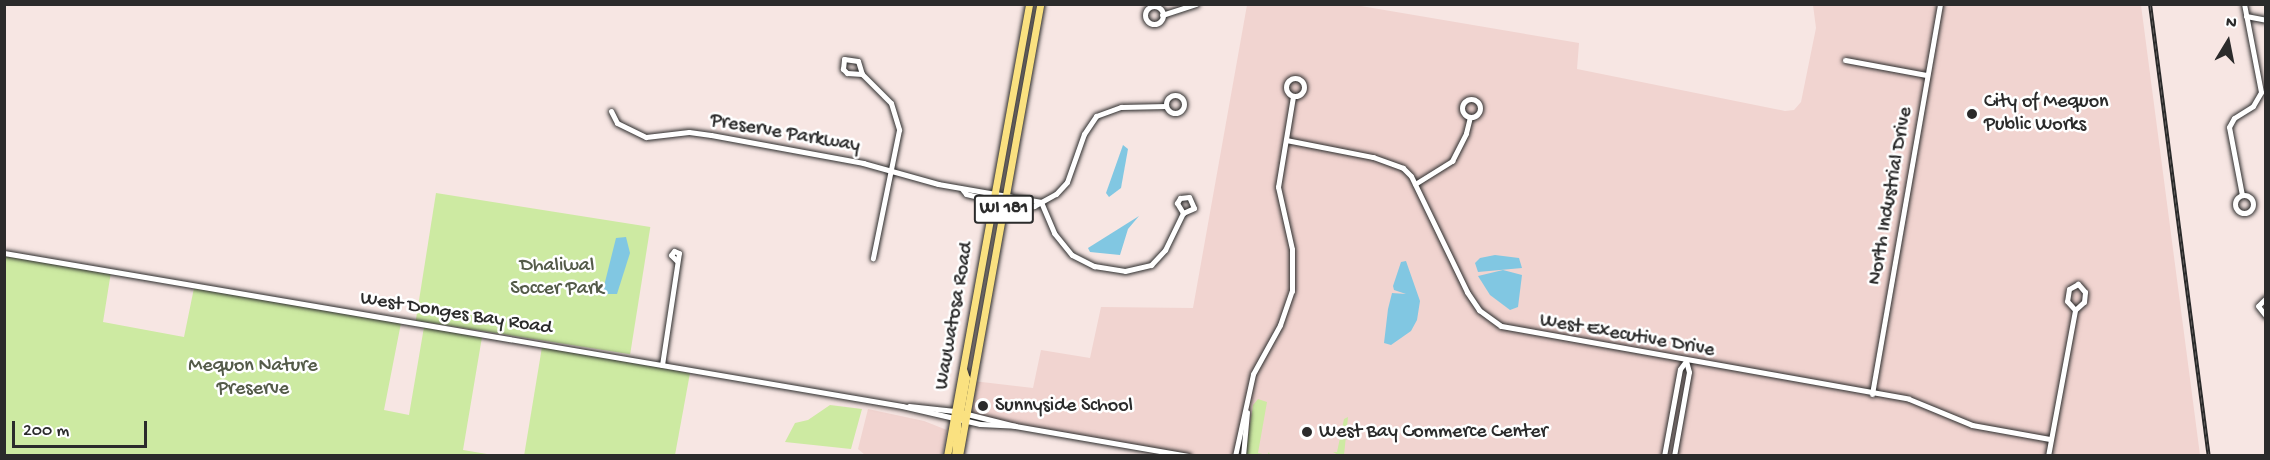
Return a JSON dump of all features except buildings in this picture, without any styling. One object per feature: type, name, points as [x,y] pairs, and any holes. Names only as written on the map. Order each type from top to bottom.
[{"type":"main road","name":"Wauwatosa Road","points":[[961,412],[963,368],[1029,4]]},
{"type":"main road","name":"Wauwatosa Road","points":[[947,456],[961,412],[1006,199],[1040,4]]},
{"type":"main road","points":[[959,420],[961,412]]},
{"type":"main road","name":"Wauwatosa Road","points":[[957,456],[959,420]]},
{"type":"street","points":[[1162,15],[1196,4]]},
{"type":"street","name":"North Industrial Drive","points":[[1872,394],[1940,4]]},
{"type":"street","points":[[2242,195],[2229,127],[2234,117],[2253,106],[2263,93],[2244,4]]},
{"type":"street","points":[[2246,16],[2265,20]]},
{"type":"street","points":[[1845,60],[1927,75]]},
{"type":"street","points":[[862,74],[891,103],[896,115],[898,141],[873,258]]},
{"type":"street","points":[[1234,456],[1254,374],[1287,309],[1293,283],[1292,249],[1278,187],[1293,96]]},
{"type":"street","points":[[1166,106],[1121,107],[1096,116],[1084,134],[1067,182],[1041,202],[1054,233],[1072,255],[1094,266],[1125,271],[1138,270],[1159,257],[1183,213]]},
{"type":"street","name":"Preserve Parkway","points":[[611,111],[617,123],[631,133],[646,137],[689,132],[711,135],[891,170],[1006,199],[1028,207],[1041,202]]},
{"type":"street","points":[[1415,184],[1452,160],[1466,133],[1470,117]]},
{"type":"street","name":"West Executive Drive","points":[[1286,140],[1388,160],[1403,168],[1415,184],[1467,292],[1489,319],[1515,332],[1909,399],[1972,424],[2050,439]]},
{"type":"street","name":"West Donges Bay Road","points":[[4,253],[902,406],[961,412],[1015,426]]},
{"type":"street","points":[[662,365],[676,260]]},
{"type":"street","points":[[2048,456],[2074,310],[2067,301],[2069,289],[2078,284],[2085,292],[2080,307],[2074,310]]},
{"type":"street","points":[[2265,298],[2258,306],[2265,316]]},
{"type":"street","points":[[1664,456],[1680,369],[1686,361]]},
{"type":"street","points":[[1674,456],[1689,372],[1686,361]]},
{"type":"street","name":"West Donges Bay Road","points":[[902,406],[959,420],[1015,426],[1188,456]]},
{"type":"street","points":[[1243,456],[1248,424],[1246,411]]},
{"type":"shaded area","points":[[1247,5],[1355,5],[1579,43],[1577,69],[1785,111],[1794,110],[1801,102],[1816,28],[1813,5],[2141,5],[2200,455],[1183,456],[965,421],[973,381],[1033,388],[1041,350],[1090,358],[1101,307],[1193,308]]},
{"type":"shaded area","points":[[868,409],[924,421],[947,430],[942,455],[865,455],[858,449]]},
{"type":"green space","name":"Dhaliwal Soccer Park","points":[[436,193],[650,227],[630,354],[416,320]]},
{"type":"green space","name":"Mequon Nature Preserve","points":[[4,255],[111,272],[103,322],[184,337],[194,288],[401,323],[384,410],[409,415],[424,327],[482,337],[463,450],[493,455],[5,455]]},
{"type":"green space","points":[[542,347],[690,373],[675,455],[524,456]]},
{"type":"green space","points":[[1258,399],[1267,402],[1258,453],[1267,455],[1269,452],[1270,455],[1245,456],[1253,405]]},
{"type":"green space","points":[[830,405],[862,409],[851,449],[785,442],[795,423],[808,420]]},
{"type":"green space","points":[[1348,417],[1344,455],[1338,455],[1333,452],[1337,452],[1344,419]]},
{"type":"water","points":[[1123,145],[1128,149],[1121,188],[1109,197],[1106,193]]},
{"type":"water","points":[[1139,216],[1128,229],[1120,255],[1090,252],[1088,248]]},
{"type":"water","points":[[626,237],[630,253],[617,294],[602,294],[616,238]]},
{"type":"water","points":[[1495,255],[1519,258],[1522,268],[1478,272],[1475,263],[1480,258]]},
{"type":"water","points":[[1406,261],[1420,301],[1417,320],[1411,331],[1391,345],[1384,343],[1388,309],[1392,293],[1406,294],[1394,290],[1393,286],[1401,262]]},
{"type":"water","points":[[1503,270],[1522,275],[1518,307],[1510,310],[1490,295],[1478,276]]},
{"type":"railway","points":[[2150,4],[2209,456]]},
{"type":"place","name":"City of Mequon Public Works","points":[[1972,114]]},
{"type":"place","name":"Sunnyside School","points":[[983,406]]},
{"type":"place","name":"West Bay Commerce Center","points":[[1307,432]]}]
